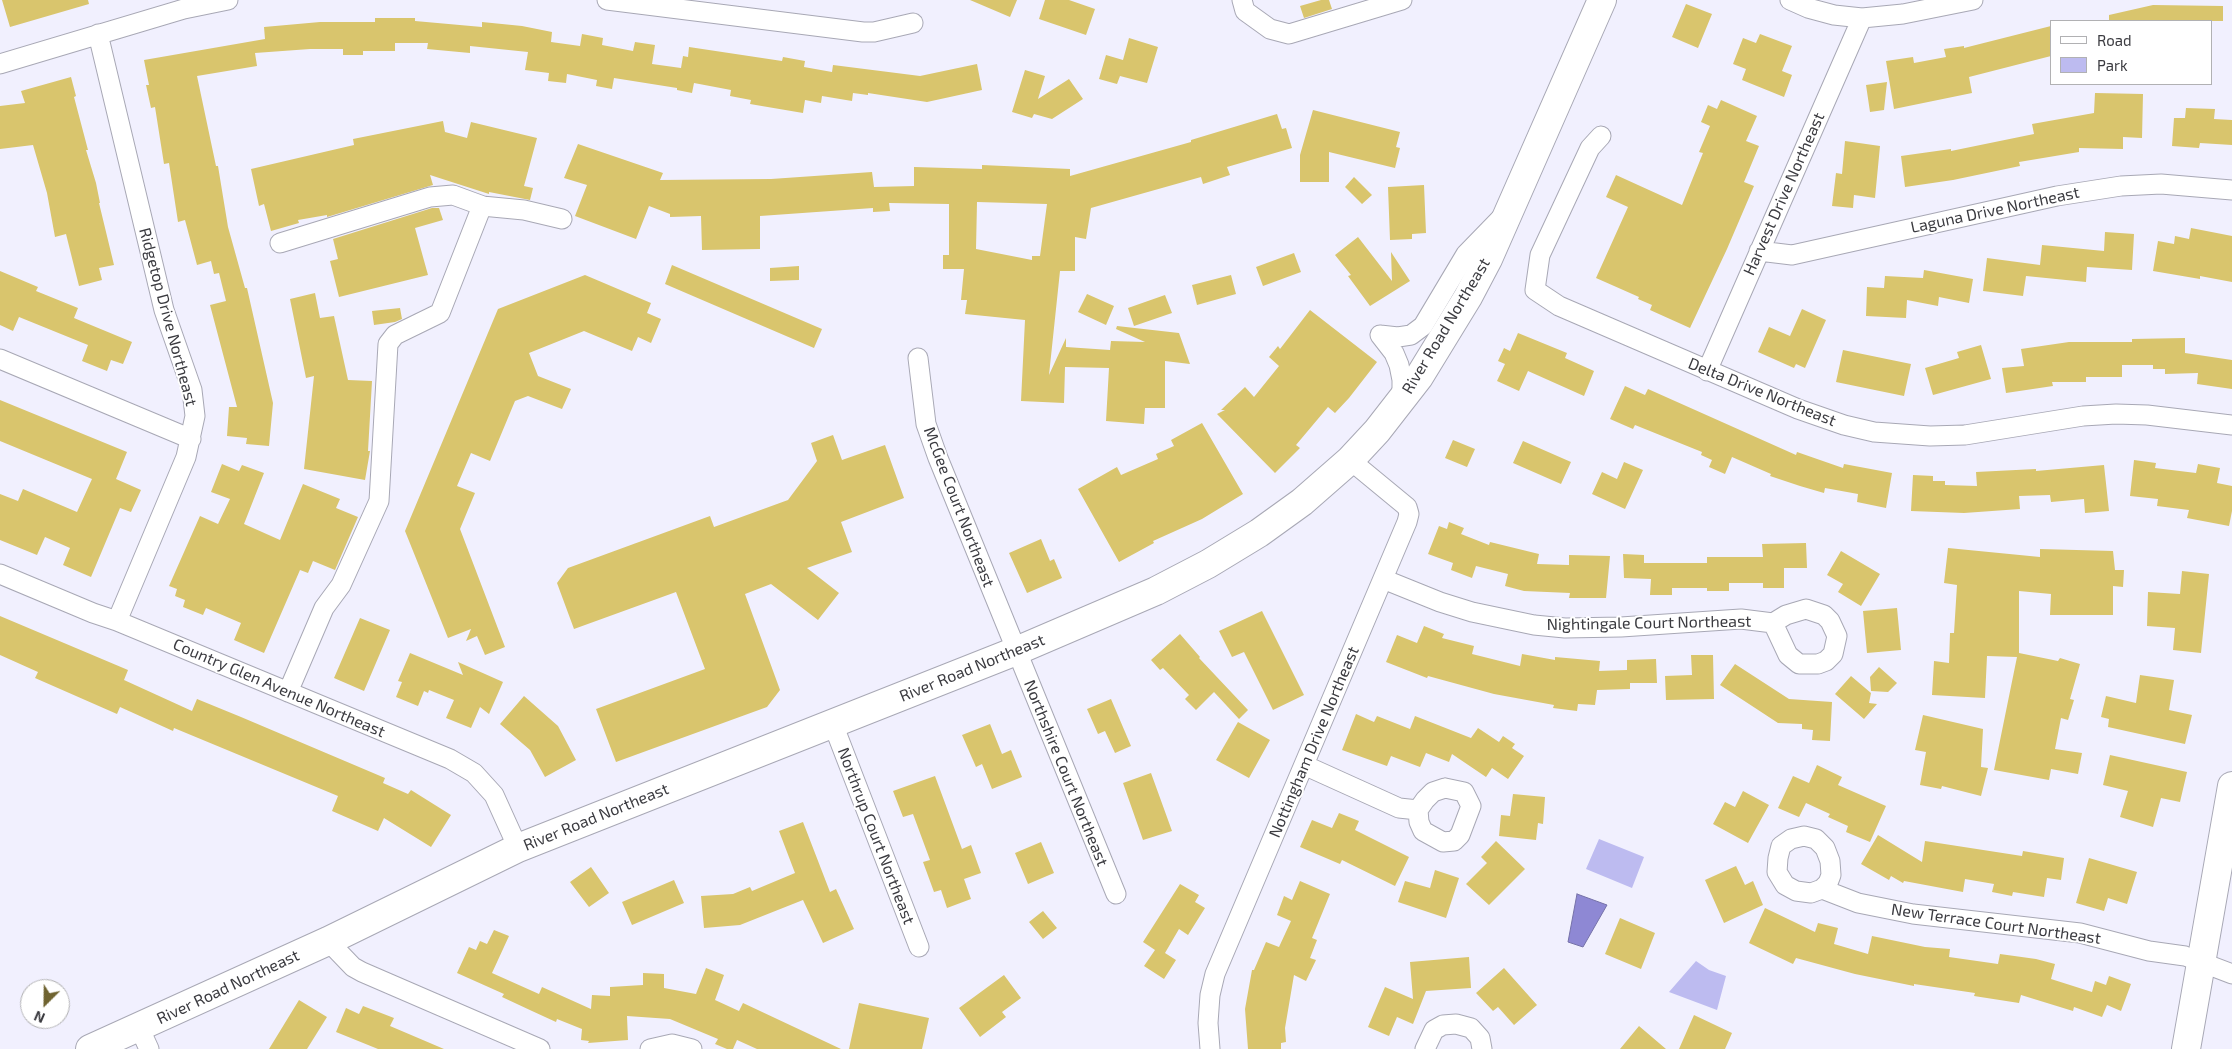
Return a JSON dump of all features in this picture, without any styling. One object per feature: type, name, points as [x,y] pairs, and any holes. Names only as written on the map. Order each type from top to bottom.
[{"type":"main road","name":"River Road Northeast","points":[[90,1049],[144,1038],[328,941],[518,848],[1016,651],[1156,591],[1208,564],[1259,533],[1302,502],[1350,460],[1377,431],[1419,377],[1468,297],[1488,259],[1602,0]]},
{"type":"main road","points":[[2186,1049],[2232,786]]},
{"type":"street","points":[[0,64],[98,34],[182,4],[228,0]]},
{"type":"street","points":[[607,0],[863,32],[874,32],[913,23]]},
{"type":"street","points":[[1242,0],[1245,11],[1270,29],[1289,34],[1402,0]]},
{"type":"street","points":[[1790,0],[1808,8],[1834,15],[1862,18],[1903,14],[1973,0]]},
{"type":"street","name":"Harvest Drive Northeast","points":[[1707,371],[1862,18]]},
{"type":"street","name":"Ridgetop Drive Northeast","points":[[98,34],[164,310],[192,390],[195,416],[186,457],[118,621]]},
{"type":"street","name":"Delta Drive Northeast","points":[[1601,136],[1590,148],[1540,255],[1535,290],[1559,306],[1798,409],[1844,425],[1874,432],[1930,436],[1965,434],[2083,416],[2116,414],[2147,415],[2232,425]]},
{"type":"street","name":"Laguna Drive Northeast","points":[[1759,252],[1792,254],[2056,196],[2121,186],[2161,184],[2232,190]]},
{"type":"street","points":[[280,243],[430,197],[453,196],[483,206],[524,210],[562,219]]},
{"type":"street","points":[[288,692],[324,608],[341,585],[379,501],[388,344],[395,335],[440,313],[483,206]]},
{"type":"street","points":[[1402,399],[1402,380],[1399,365],[1394,353],[1380,335],[1398,337],[1411,335],[1423,326],[1466,254],[1511,208]]},
{"type":"street","name":"McGee Court Northeast","points":[[918,358],[926,424],[1016,651]]},
{"type":"street","points":[[0,359],[191,439]]},
{"type":"street","name":"Nottingham Drive Northeast","points":[[1210,1049],[1208,1023],[1210,995],[1215,974],[1409,514],[1407,507],[1350,460]]},
{"type":"street","name":"Country Glen Avenue Northeast","points":[[0,574],[93,613],[118,621],[450,760],[474,773],[494,795],[518,848]]},
{"type":"street","name":"Nightingale Court Northeast","points":[[1383,579],[1432,600],[1472,612],[1534,625],[1565,628],[1621,627],[1753,619],[1773,623]]},
{"type":"street","name":"Northshire Court Northeast","points":[[1016,651],[1116,894]]},
{"type":"street","name":"Northrup Court Northeast","points":[[833,724],[919,947]]},
{"type":"street","points":[[1304,766],[1399,808],[1418,810]]},
{"type":"street","name":"New Terrace Court Northeast","points":[[1822,889],[1858,903],[1913,914],[2080,934],[2201,961],[2232,974]]},
{"type":"street","points":[[328,941],[353,967],[362,972],[540,1049]]},
{"type":"street","points":[[1426,1049],[1434,1030],[1443,1025],[1456,1024],[1471,1028],[1480,1038],[1482,1049]]},
{"type":"street","points":[[650,1049],[672,1044],[692,1049]]},
{"type":"green space","points":[[1599,839],[1644,857],[1632,888],[1586,869]]},
{"type":"green space","points":[[1696,961],[1709,970],[1726,976],[1717,1010],[1669,992]]},
{"type":"shaded area","points":[[1577,894],[1607,905],[1583,947],[1568,942]]},
{"type":"building","points":[[2,0],[88,0],[89,4],[10,27]]},
{"type":"building","points":[[970,0],[1017,0],[1010,17]]},
{"type":"building","points":[[1045,0],[1069,0],[1095,9],[1086,35],[1039,19]]},
{"type":"building","points":[[1321,0],[1329,0],[1332,9],[1304,18],[1300,6]]},
{"type":"building","points":[[1686,4],[1712,14],[1698,48],[1672,37]]},
{"type":"building","points":[[2153,5],[2223,6],[2223,21],[2109,20],[2109,15]]},
{"type":"building","points":[[375,18],[415,18],[415,21],[482,27],[482,22],[522,26],[552,32],[551,42],[580,46],[582,34],[603,38],[602,45],[633,51],[635,42],[655,45],[652,64],[681,68],[683,56],[688,57],[689,47],[782,61],[783,57],[805,61],[804,67],[832,72],[833,65],[920,76],[977,64],[982,90],[927,102],[868,93],[868,95],[853,93],[852,101],[822,96],[821,103],[805,100],[803,113],[750,104],[751,100],[730,96],[731,90],[694,83],[692,93],[677,90],[677,88],[614,78],[612,89],[596,86],[597,80],[567,74],[566,83],[548,81],[549,73],[525,70],[528,52],[470,46],[470,53],[427,49],[428,43],[395,43],[395,51],[363,51],[363,55],[343,55],[343,49],[255,53],[257,66],[197,76],[216,166],[218,166],[228,227],[245,288],[247,288],[273,403],[269,446],[246,444],[247,438],[227,436],[229,407],[237,407],[210,305],[226,301],[219,273],[214,274],[211,261],[197,265],[185,220],[178,222],[169,163],[164,164],[155,107],[151,108],[146,85],[149,85],[144,60],[265,39],[264,27],[320,22],[375,22]]},
{"type":"building","points":[[2050,26],[2050,56],[1969,77],[1972,93],[1894,109],[1886,61],[1913,57],[1914,63],[1946,57],[1944,49],[1964,46],[1964,48]]},
{"type":"building","points":[[1760,34],[1792,46],[1782,71],[1792,75],[1784,97],[1742,80],[1746,69],[1733,64],[1743,38],[1756,43]]},
{"type":"building","points":[[1129,38],[1158,47],[1147,83],[1120,76],[1117,84],[1099,79],[1106,55],[1123,60]]},
{"type":"building","points":[[1025,70],[1045,76],[1038,99],[1069,79],[1083,99],[1052,119],[1034,114],[1032,118],[1012,112]]},
{"type":"building","points":[[71,77],[76,96],[74,97],[88,150],[86,150],[96,183],[114,265],[99,268],[102,280],[79,286],[66,234],[55,237],[47,193],[33,145],[0,149],[0,106],[25,103],[21,91]]},
{"type":"building","points":[[1887,82],[1884,110],[1870,112],[1866,85]]},
{"type":"building","points":[[2095,93],[2143,94],[2142,138],[2123,137],[2123,149],[2079,148],[2079,152],[2019,162],[2020,166],[1953,180],[1905,187],[1901,156],[1951,149],[1951,151],[2034,134],[2032,124],[2094,113]]},
{"type":"building","points":[[1721,100],[1757,116],[1746,141],[1759,146],[1744,182],[1754,186],[1690,328],[1650,310],[1652,305],[1638,299],[1639,297],[1596,278],[1628,207],[1606,197],[1616,175],[1682,205],[1703,153],[1699,152],[1710,126],[1701,122],[1708,105],[1717,109]]},
{"type":"building","points":[[2186,108],[2215,109],[2214,119],[2232,120],[2232,145],[2200,143],[2199,148],[2172,146],[2174,118],[2185,118]]},
{"type":"building","points":[[1313,110],[1400,132],[1396,147],[1400,148],[1395,168],[1329,152],[1329,182],[1300,182],[1300,155]]},
{"type":"building","points":[[1277,114],[1282,129],[1286,128],[1292,148],[1227,167],[1230,175],[1203,184],[1201,177],[1091,208],[1086,239],[1075,237],[1075,271],[1060,271],[1049,375],[1066,338],[1066,347],[1110,350],[1111,341],[1145,342],[1116,329],[1117,326],[1179,333],[1190,364],[1165,361],[1165,408],[1145,408],[1144,424],[1106,421],[1109,368],[1065,367],[1064,403],[1021,401],[1025,320],[965,314],[967,300],[961,300],[964,269],[943,269],[943,255],[949,255],[949,204],[889,203],[890,211],[873,212],[873,208],[760,216],[760,249],[702,250],[701,216],[670,217],[670,214],[649,206],[636,239],[575,216],[587,185],[564,178],[578,144],[663,173],[660,180],[771,179],[872,172],[874,187],[914,186],[914,167],[982,169],[982,165],[1070,169],[1070,176],[1191,142],[1191,140]],"holes":[[[977,202],[1047,204],[1040,256],[1032,256],[1032,260],[976,249]]]},
{"type":"building","points":[[443,121],[445,132],[467,138],[471,122],[537,138],[524,186],[533,188],[530,200],[489,192],[489,194],[430,175],[433,185],[327,217],[327,215],[298,220],[299,223],[271,231],[264,204],[259,206],[251,169],[354,145],[353,139]]},
{"type":"building","points":[[1845,141],[1880,146],[1875,198],[1854,195],[1853,208],[1832,206],[1836,173],[1842,174]]},
{"type":"building","points":[[1354,177],[1372,195],[1362,204],[1345,187]]},
{"type":"building","points":[[1424,185],[1426,233],[1412,234],[1412,239],[1390,240],[1388,187]]},
{"type":"building","points":[[432,208],[439,208],[443,220],[415,228],[428,275],[339,297],[330,261],[338,259],[333,239]]},
{"type":"building","points":[[2191,228],[2232,236],[2232,282],[2200,276],[2200,279],[2153,271],[2158,241],[2174,244],[2175,236],[2189,239]]},
{"type":"building","points":[[2105,232],[2134,234],[2132,270],[2087,267],[2086,282],[2026,276],[2023,296],[1983,291],[1987,258],[2040,265],[2042,245],[2104,251]]},
{"type":"building","points":[[1358,237],[1392,281],[1391,252],[1410,281],[1370,306],[1348,276],[1351,275],[1335,255]]},
{"type":"building","points":[[1294,253],[1301,272],[1263,286],[1256,267]]},
{"type":"building","points":[[672,265],[822,329],[814,348],[665,284]]},
{"type":"building","points":[[799,266],[799,280],[770,281],[770,268]]},
{"type":"building","points":[[1924,270],[1973,279],[1969,303],[1939,297],[1938,306],[1907,300],[1906,318],[1866,316],[1867,287],[1884,288],[1885,276],[1923,278]]},
{"type":"building","points":[[0,271],[38,287],[36,291],[78,308],[74,318],[132,342],[123,364],[111,360],[107,371],[82,361],[88,345],[19,317],[13,331],[0,325]]},
{"type":"building","points":[[585,275],[651,303],[647,313],[661,319],[651,343],[638,337],[632,351],[584,331],[529,353],[538,376],[571,389],[562,409],[528,396],[515,401],[490,461],[471,453],[457,486],[475,493],[460,529],[505,647],[485,655],[477,636],[466,641],[471,629],[448,638],[405,531],[498,309]]},
{"type":"building","points":[[1231,275],[1236,294],[1197,305],[1192,285]]},
{"type":"building","points":[[315,293],[320,318],[334,316],[348,380],[372,381],[368,451],[370,451],[365,480],[304,469],[314,376],[306,378],[290,299]]},
{"type":"building","points":[[1087,294],[1114,306],[1106,325],[1078,312]]},
{"type":"building","points":[[1165,295],[1172,313],[1134,326],[1128,308]]},
{"type":"building","points":[[400,308],[402,319],[374,325],[372,311]]},
{"type":"building","points":[[1802,309],[1826,320],[1805,368],[1796,364],[1794,368],[1758,352],[1769,327],[1790,336]]},
{"type":"building","points":[[1310,310],[1377,362],[1335,413],[1328,407],[1296,445],[1300,448],[1275,473],[1217,414],[1225,410],[1221,410],[1245,387],[1254,397],[1279,366],[1269,357],[1278,346],[1280,349]]},
{"type":"building","points":[[1518,333],[1567,353],[1565,358],[1594,371],[1584,396],[1528,371],[1519,391],[1497,381],[1505,364],[1498,361],[1504,348],[1510,351]]},
{"type":"building","points":[[2185,338],[2185,353],[2232,360],[2232,389],[2197,384],[2198,373],[2165,374],[2165,369],[2153,369],[2153,365],[2122,365],[2122,377],[2086,377],[2086,382],[2052,382],[2053,386],[2006,393],[2002,368],[2024,366],[2021,349],[2069,342],[2132,342],[2132,339]]},
{"type":"building","points":[[1981,345],[1991,379],[1933,395],[1925,368],[1959,358],[1957,352]]},
{"type":"building","points":[[1843,350],[1911,364],[1904,396],[1836,382]]},
{"type":"building","points":[[1625,386],[1645,395],[1648,389],[1796,455],[1797,452],[1843,468],[1844,464],[1892,473],[1886,508],[1857,502],[1858,494],[1825,488],[1824,493],[1800,486],[1770,476],[1771,474],[1732,457],[1725,474],[1709,467],[1712,460],[1701,455],[1702,452],[1635,425],[1633,429],[1610,419]]},
{"type":"building","points":[[0,400],[127,452],[116,479],[141,490],[131,512],[120,508],[91,577],[63,565],[70,548],[45,537],[37,555],[0,540],[0,494],[18,501],[23,489],[77,512],[92,479],[0,441]]},
{"type":"building","points":[[1202,423],[1243,494],[1202,519],[1153,541],[1154,543],[1119,562],[1078,489],[1117,467],[1121,475],[1158,459],[1156,454],[1174,446],[1171,440]]},
{"type":"building","points":[[833,435],[842,460],[885,445],[904,498],[841,522],[852,552],[807,568],[839,593],[818,620],[771,584],[745,594],[780,690],[767,707],[616,762],[596,709],[705,669],[676,592],[574,629],[557,583],[568,568],[710,516],[714,527],[788,500],[817,461],[811,443]]},
{"type":"building","points":[[1453,440],[1475,449],[1467,467],[1445,458]]},
{"type":"building","points":[[1523,441],[1571,462],[1561,484],[1513,463]]},
{"type":"building","points":[[2134,460],[2156,463],[2155,468],[2196,473],[2198,464],[2220,468],[2217,483],[2232,486],[2232,511],[2229,526],[2187,518],[2189,510],[2157,506],[2158,499],[2130,496]]},
{"type":"building","points":[[1624,462],[1643,470],[1625,509],[1592,494],[1602,472],[1617,479]]},
{"type":"building","points":[[222,464],[239,471],[242,465],[264,473],[244,524],[280,540],[303,484],[340,499],[336,508],[358,517],[335,570],[313,561],[308,573],[300,570],[264,653],[234,640],[241,623],[206,608],[203,615],[183,607],[185,600],[175,596],[177,589],[169,586],[200,516],[218,524],[230,499],[211,492]]},
{"type":"building","points":[[2104,465],[2109,511],[2085,513],[2084,499],[2051,502],[2050,495],[2019,496],[2020,509],[1964,513],[1911,511],[1913,475],[1933,476],[1933,481],[1945,481],[1945,485],[1977,486],[1976,472],[2036,469],[2036,471]]},
{"type":"building","points":[[1449,522],[1464,528],[1461,534],[1489,545],[1490,542],[1539,554],[1537,564],[1569,565],[1569,555],[1610,556],[1606,598],[1569,598],[1570,593],[1524,591],[1505,586],[1508,574],[1476,566],[1472,578],[1451,570],[1453,563],[1428,554],[1439,526],[1447,529]]},
{"type":"building","points":[[1041,539],[1050,561],[1054,559],[1062,578],[1027,593],[1009,553]]},
{"type":"building","points":[[1806,543],[1807,568],[1784,568],[1784,588],[1763,588],[1763,583],[1729,583],[1729,591],[1707,591],[1707,588],[1672,588],[1672,595],[1650,595],[1651,579],[1624,578],[1623,554],[1644,555],[1644,563],[1707,563],[1707,557],[1763,557],[1762,544]]},
{"type":"building","points":[[1948,548],[2040,557],[2040,549],[2113,551],[2115,570],[2124,570],[2123,587],[2113,586],[2113,615],[2050,615],[2051,594],[2019,591],[2019,653],[2058,661],[2060,658],[2080,664],[2070,699],[2074,700],[2068,720],[2061,718],[2055,749],[2082,753],[2078,774],[2051,769],[2049,780],[1994,770],[2017,657],[1987,656],[1985,698],[1932,695],[1934,661],[1949,663],[1950,633],[1954,633],[1957,585],[1944,583]]},
{"type":"building","points":[[1841,551],[1880,574],[1861,606],[1838,592],[1843,584],[1827,575]]},
{"type":"building","points":[[2182,571],[2209,574],[2201,653],[2173,650],[2175,628],[2147,626],[2148,592],[2180,594]]},
{"type":"building","points":[[1897,608],[1901,650],[1867,653],[1863,611]]},
{"type":"building","points":[[1262,611],[1304,695],[1273,710],[1244,652],[1232,657],[1219,631]]},
{"type":"building","points":[[0,616],[128,670],[124,680],[192,711],[197,699],[385,778],[383,783],[408,794],[411,790],[451,815],[431,847],[384,818],[378,831],[332,811],[338,796],[174,728],[173,731],[120,707],[117,714],[35,678],[38,672],[0,655]]},
{"type":"building","points":[[360,618],[390,630],[364,691],[334,678]]},
{"type":"building","points":[[1424,626],[1444,634],[1442,638],[1474,646],[1472,654],[1520,666],[1522,654],[1555,660],[1555,657],[1600,661],[1599,671],[1627,670],[1627,660],[1656,659],[1657,683],[1630,683],[1630,689],[1597,690],[1595,705],[1578,704],[1577,711],[1553,708],[1554,705],[1494,694],[1428,676],[1427,678],[1386,662],[1397,635],[1417,643]]},
{"type":"building","points":[[1180,634],[1199,658],[1248,710],[1239,719],[1214,692],[1196,710],[1185,699],[1189,695],[1163,668],[1160,670],[1151,660]]},
{"type":"building","points":[[410,653],[463,675],[458,662],[503,682],[489,714],[480,707],[471,728],[446,718],[454,700],[429,690],[428,693],[424,691],[418,706],[396,697],[402,682],[398,681]]},
{"type":"building","points":[[1691,655],[1713,655],[1714,699],[1666,700],[1665,676],[1692,675]]},
{"type":"building","points":[[1735,664],[1789,699],[1832,702],[1830,741],[1812,740],[1813,730],[1802,729],[1802,724],[1778,723],[1720,685]]},
{"type":"building","points":[[1879,667],[1897,683],[1888,692],[1871,691],[1870,677]]},
{"type":"building","points":[[2140,675],[2174,680],[2169,710],[2192,715],[2185,744],[2108,727],[2109,719],[2101,717],[2106,696],[2136,703]]},
{"type":"building","points":[[1851,676],[1871,693],[1869,703],[1877,704],[1864,719],[1835,694]]},
{"type":"building","points":[[524,696],[558,726],[576,760],[545,777],[530,750],[500,724]]},
{"type":"building","points":[[1111,699],[1131,746],[1115,753],[1105,731],[1098,734],[1087,709]]},
{"type":"building","points":[[1356,714],[1374,722],[1377,716],[1410,729],[1415,716],[1471,738],[1478,728],[1499,742],[1503,736],[1515,744],[1512,748],[1524,756],[1508,779],[1492,768],[1486,777],[1452,754],[1449,762],[1426,753],[1420,767],[1391,756],[1387,766],[1342,750]]},
{"type":"building","points":[[1923,715],[1983,729],[1981,767],[1988,768],[1981,796],[1942,786],[1941,789],[1920,785],[1926,752],[1915,750]]},
{"type":"building","points":[[1238,722],[1270,740],[1249,778],[1216,760]]},
{"type":"building","points":[[990,724],[1002,754],[1011,750],[1022,777],[992,789],[982,764],[976,767],[962,735]]},
{"type":"building","points":[[2110,755],[2187,772],[2180,802],[2161,798],[2153,827],[2120,817],[2128,791],[2103,785]]},
{"type":"building","points":[[1817,765],[1842,777],[1838,785],[1886,806],[1870,842],[1846,832],[1848,826],[1828,817],[1830,814],[1806,803],[1799,817],[1778,808],[1793,776],[1809,783]]},
{"type":"building","points":[[1151,773],[1172,831],[1143,840],[1123,783]]},
{"type":"building","points":[[935,776],[962,849],[971,845],[981,873],[964,879],[971,899],[947,908],[941,890],[934,892],[923,862],[930,860],[913,814],[903,817],[893,791]]},
{"type":"building","points":[[1743,791],[1769,805],[1748,843],[1713,824],[1725,802],[1735,807]]},
{"type":"building","points":[[1513,794],[1545,797],[1543,824],[1538,823],[1536,840],[1499,836],[1501,815],[1510,816]]},
{"type":"building","points":[[1339,813],[1359,821],[1355,830],[1409,857],[1395,886],[1342,860],[1340,864],[1300,847],[1312,820],[1332,828]]},
{"type":"building","points":[[803,822],[830,892],[836,889],[854,929],[823,943],[803,900],[740,925],[704,928],[701,896],[733,894],[750,887],[752,891],[795,873],[779,831]]},
{"type":"building","points":[[1878,835],[1922,862],[1925,841],[2022,856],[2023,851],[2064,858],[2061,880],[2047,878],[2044,897],[2013,892],[2012,896],[1992,892],[1994,884],[1965,879],[1963,892],[1904,881],[1903,883],[1891,876],[1889,880],[1861,864]]},
{"type":"building","points":[[1496,841],[1525,869],[1489,905],[1466,884],[1487,863],[1481,857]]},
{"type":"building","points":[[1041,842],[1054,873],[1028,884],[1015,853]]},
{"type":"building","points":[[2089,858],[2137,872],[2127,904],[2108,898],[2104,911],[2076,903]]},
{"type":"building","points":[[1736,866],[1745,885],[1753,881],[1763,905],[1724,923],[1705,880]]},
{"type":"building","points":[[591,867],[609,893],[589,907],[570,882]]},
{"type":"building","points":[[1435,870],[1459,878],[1446,918],[1398,902],[1405,881],[1430,888]]},
{"type":"building","points":[[674,880],[684,903],[632,925],[622,902]]},
{"type":"building","points":[[1300,881],[1330,894],[1312,938],[1317,940],[1310,958],[1316,960],[1306,981],[1294,975],[1285,1028],[1286,1042],[1281,1043],[1281,1049],[1248,1049],[1245,1009],[1252,970],[1254,970],[1266,942],[1279,947],[1291,921],[1277,915],[1284,896],[1292,900]]},
{"type":"building","points":[[1180,884],[1199,895],[1195,902],[1205,908],[1188,935],[1179,929],[1165,953],[1176,960],[1164,979],[1144,966],[1155,950],[1143,942]]},
{"type":"building","points":[[1765,908],[1815,932],[1818,923],[1838,928],[1834,944],[1868,954],[1872,936],[1925,947],[1950,949],[1949,957],[1998,964],[2000,954],[2036,959],[2055,964],[2051,979],[2092,992],[2095,981],[2106,985],[2109,976],[2131,984],[2121,1011],[2107,1005],[2102,1017],[2074,1007],[2073,1011],[2021,995],[2019,1003],[1974,996],[1975,993],[1914,984],[1914,986],[1855,974],[1796,958],[1793,964],[1749,943]]},
{"type":"building","points":[[1043,911],[1057,928],[1043,939],[1029,922]]},
{"type":"building","points":[[1620,918],[1655,933],[1641,969],[1605,954]]},
{"type":"building","points":[[494,930],[509,936],[492,973],[539,994],[542,987],[591,1009],[592,995],[610,996],[610,987],[643,985],[643,973],[664,974],[664,988],[696,994],[706,968],[724,975],[715,1000],[739,1011],[743,1003],[841,1049],[757,1049],[737,1040],[733,1049],[727,1049],[715,1044],[718,1039],[670,1019],[627,1016],[628,1040],[588,1043],[589,1041],[581,1040],[582,1029],[557,1019],[556,1022],[502,997],[504,994],[457,973],[469,947],[476,950],[480,941],[487,944]]},
{"type":"building","points":[[1469,957],[1471,988],[1426,991],[1413,1024],[1397,1017],[1389,1036],[1368,1027],[1385,987],[1413,999],[1410,962]]},
{"type":"building","points":[[1504,968],[1537,1005],[1514,1025],[1498,1007],[1493,1011],[1476,993]]},
{"type":"building","points":[[1004,975],[1021,998],[1002,1012],[1006,1017],[980,1037],[959,1008]]},
{"type":"building","points":[[299,1000],[327,1017],[307,1049],[269,1049]]},
{"type":"building","points":[[859,1003],[929,1018],[922,1049],[849,1049]]},
{"type":"building","points":[[363,1006],[394,1018],[390,1026],[444,1049],[378,1049],[336,1032],[346,1008],[359,1014]]},
{"type":"building","points":[[1694,1015],[1732,1033],[1725,1049],[1679,1049]]},
{"type":"building","points":[[1639,1026],[1666,1049],[1620,1049]]}]
